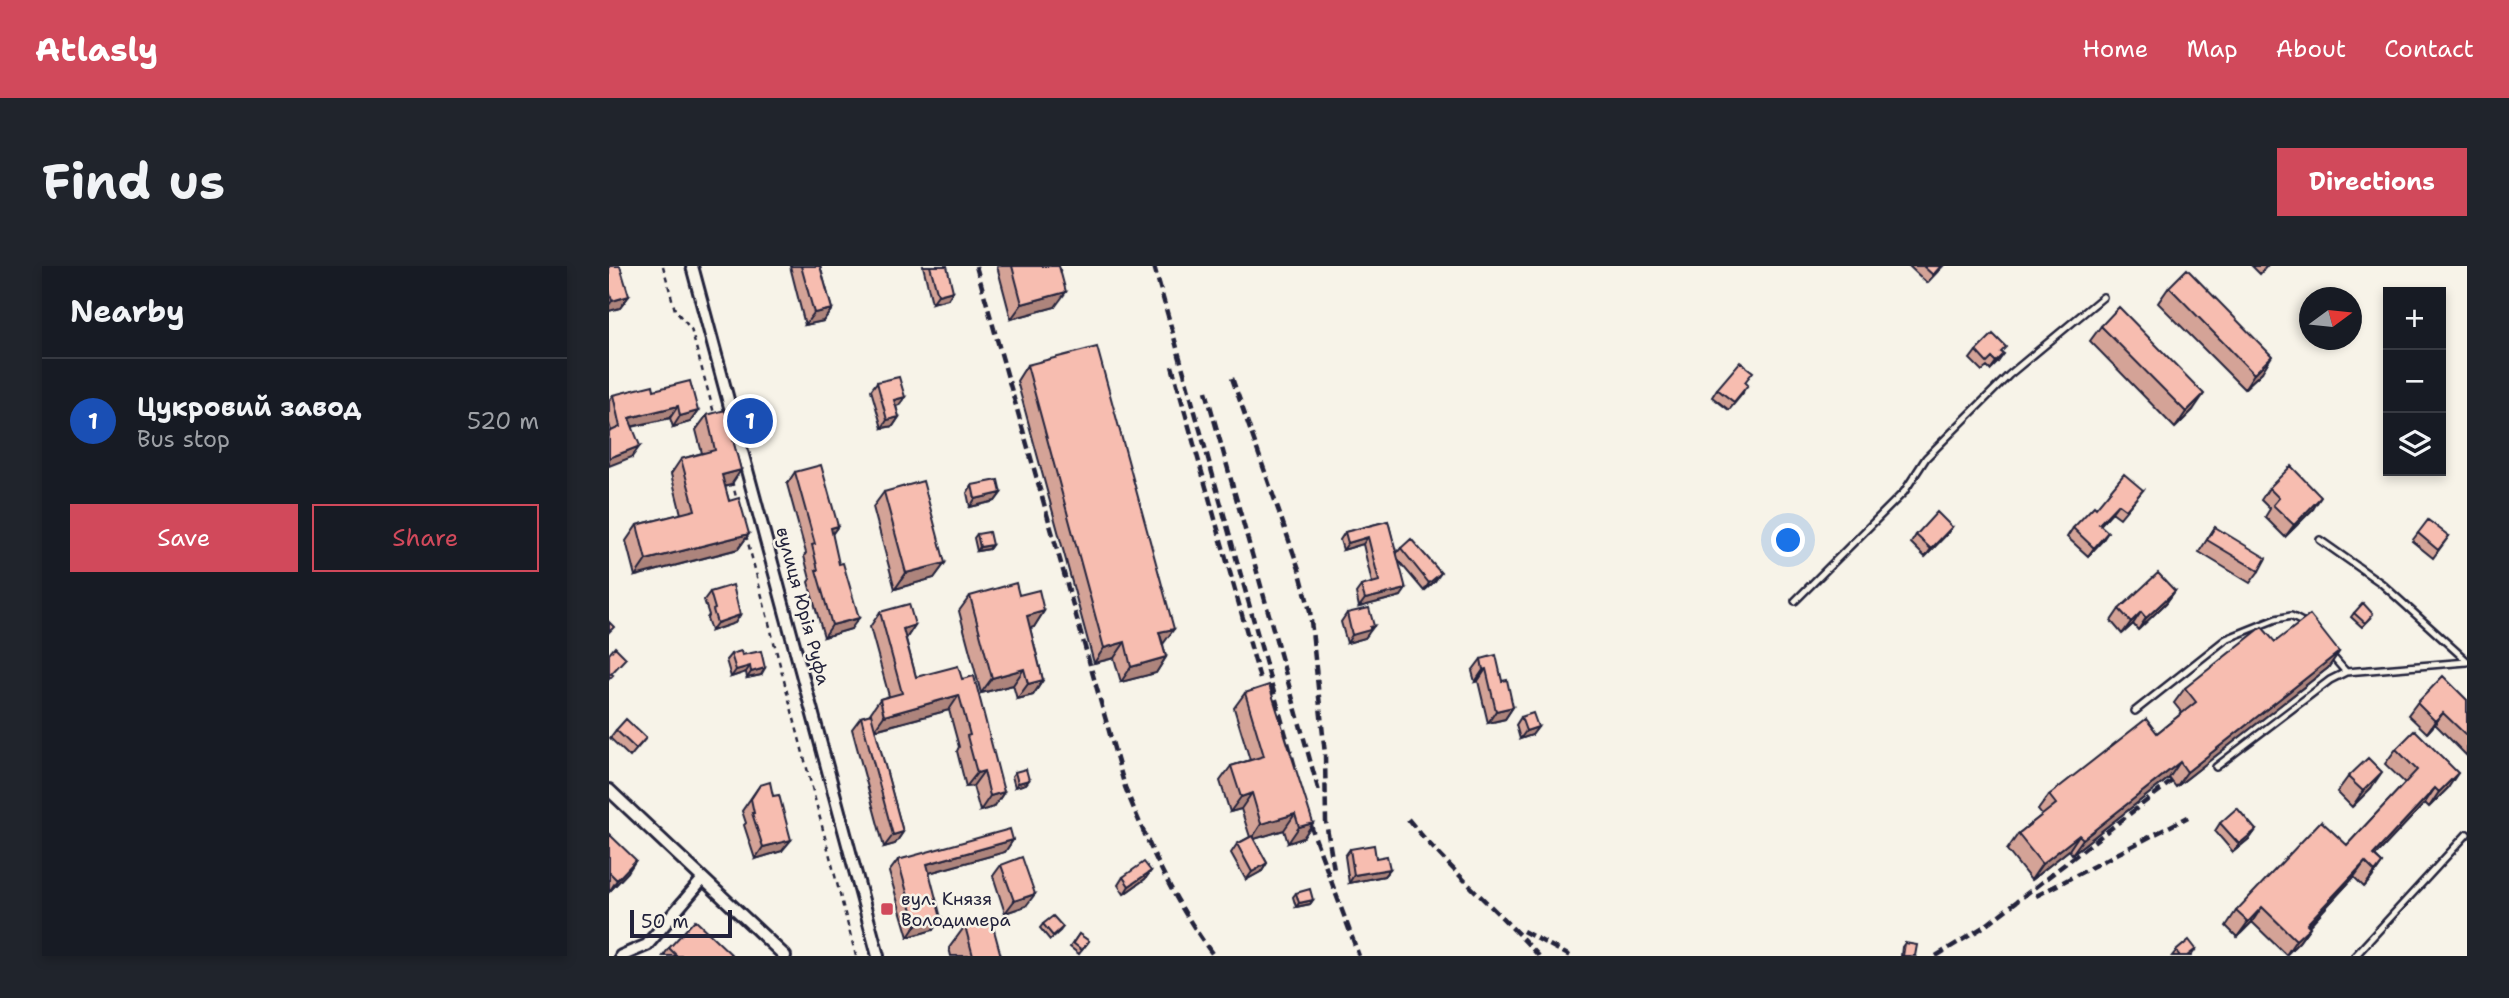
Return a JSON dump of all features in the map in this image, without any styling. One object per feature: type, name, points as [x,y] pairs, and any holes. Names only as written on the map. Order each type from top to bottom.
[{"type":"street","name":"вулиця Юрія Руфа","points":[[692,266],[878,956]]},
{"type":"street","points":[[609,790],[785,956]]},
{"type":"street","points":[[621,956],[647,945],[702,880]]},
{"type":"lane","points":[[1795,601],[1905,492],[1926,458],[2009,375],[2103,297]]},
{"type":"lane","points":[[2320,540],[2381,583],[2467,662]]},
{"type":"lane","points":[[2135,711],[2226,639],[2276,619],[2291,616],[2308,625]]},
{"type":"lane","points":[[2331,653],[2346,672]]},
{"type":"lane","points":[[2216,767],[2330,680],[2346,672],[2467,662]]},
{"type":"lane","points":[[2355,956],[2467,834]]},
{"type":"path","points":[[663,266],[675,310],[691,329],[716,422]]},
{"type":"path","points":[[730,475],[737,502]]},
{"type":"path","points":[[744,528],[856,956]]},
{"type":"building","points":[[609,266],[620,266],[629,296],[612,301]]},
{"type":"building","points":[[801,266],[820,266],[832,309],[814,313]]},
{"type":"building","points":[[930,266],[947,266],[953,291],[938,295]]},
{"type":"building","points":[[1012,266],[1059,266],[1066,292],[1022,304]]},
{"type":"building","points":[[1923,266],[1941,266],[1933,275]]},
{"type":"building","points":[[2187,269],[2272,356],[2254,374],[2169,287]]},
{"type":"building","points":[[2119,307],[2204,394],[2186,412],[2101,326]]},
{"type":"building","points":[[1993,334],[2006,347],[2001,352],[2004,354],[1996,362],[1992,358],[1987,363],[1976,351]]},
{"type":"building","points":[[1097,347],[1174,629],[1159,632],[1166,657],[1131,667],[1125,642],[1104,648],[1027,365]]},
{"type":"building","points":[[1740,362],[1753,372],[1745,382],[1748,385],[1734,402],[1717,389]]},
{"type":"building","points":[[899,377],[905,397],[894,400],[899,417],[887,420],[877,382]]},
{"type":"building","points":[[690,381],[698,411],[680,416],[678,406],[629,418],[640,446],[609,458],[609,432],[620,427],[613,395],[653,385],[654,390]]},
{"type":"building","points":[[725,410],[741,470],[722,475],[729,501],[739,498],[749,534],[646,560],[637,525],[695,510],[681,459],[715,450],[707,415]]},
{"type":"building","points":[[821,465],[838,526],[831,528],[839,564],[843,563],[859,618],[832,625],[816,570],[812,545],[815,544],[795,472]]},
{"type":"building","points":[[2291,466],[2321,497],[2294,525],[2273,505],[2279,498],[2269,488]]},
{"type":"building","points":[[2124,474],[2143,490],[2126,510],[2118,504],[2099,524],[2108,532],[2094,548],[2073,528],[2094,506],[2096,508]]},
{"type":"building","points":[[998,480],[1001,493],[975,499],[972,485]]},
{"type":"building","points":[[923,481],[945,563],[906,573],[884,492]]},
{"type":"building","points":[[1937,512],[1952,527],[1931,549],[1916,535]]},
{"type":"building","points":[[2428,520],[2449,536],[2438,550],[2418,533]]},
{"type":"building","points":[[1388,521],[1406,589],[1365,599],[1361,586],[1379,581],[1368,537],[1348,543],[1345,532]]},
{"type":"building","points":[[2215,527],[2266,558],[2259,571],[2207,540]]},
{"type":"building","points":[[989,532],[992,545],[980,547],[977,534]]},
{"type":"building","points":[[1411,539],[1441,573],[1429,583],[1401,548]]},
{"type":"building","points":[[2158,573],[2175,591],[2146,618],[2141,612],[2131,622],[2119,609]]},
{"type":"building","points":[[1016,583],[1019,595],[1039,590],[1044,611],[1027,616],[1043,680],[1028,684],[1024,669],[992,678],[970,596]]},
{"type":"building","points":[[733,585],[740,615],[717,623],[710,592]]},
{"type":"building","points":[[2363,603],[2373,614],[2365,623],[2354,613]]},
{"type":"building","points":[[909,604],[915,625],[903,629],[916,677],[958,666],[962,679],[974,676],[1004,792],[990,796],[984,771],[977,773],[959,695],[884,716],[880,699],[902,693],[880,612]]},
{"type":"building","points":[[1369,608],[1374,626],[1370,627],[1370,630],[1352,635],[1347,613]]},
{"type":"building","points":[[2310,615],[2339,652],[2187,772],[2180,762],[2083,839],[2079,835],[2042,864],[2018,834],[2056,804],[2049,795],[2146,719],[2157,733],[2196,702],[2185,688],[2262,627],[2275,642]]},
{"type":"building","points":[[615,647],[626,658],[609,679],[609,654]]},
{"type":"building","points":[[741,651],[742,655],[761,651],[765,668],[751,672],[750,666],[736,670],[731,654]]},
{"type":"building","points":[[1496,655],[1502,681],[1507,680],[1513,707],[1496,711],[1481,659]]},
{"type":"building","points":[[2443,676],[2467,700],[2467,736],[2443,713],[2435,721],[2417,703]]},
{"type":"building","points":[[1269,685],[1313,823],[1299,827],[1295,814],[1261,824],[1252,793],[1241,797],[1231,766],[1264,756],[1245,693]]},
{"type":"building","points":[[1533,713],[1538,727],[1526,731],[1521,717]]},
{"type":"building","points":[[871,714],[903,832],[893,835],[861,717]]},
{"type":"building","points":[[626,719],[646,738],[636,749],[616,730]]},
{"type":"building","points":[[2415,730],[2458,773],[2439,792],[2435,788],[2373,855],[2382,863],[2375,872],[2365,862],[2307,924],[2310,927],[2296,940],[2262,907],[2248,922],[2236,911],[2321,821],[2347,845],[2417,770],[2396,749]]},
{"type":"building","points":[[2368,758],[2382,772],[2363,791],[2348,777]]},
{"type":"building","points":[[1026,769],[1029,780],[1018,783],[1015,772]]},
{"type":"building","points":[[770,782],[773,796],[779,795],[791,840],[763,847],[752,813],[751,799],[760,785]]},
{"type":"building","points":[[2237,808],[2256,830],[2239,844],[2220,823]]},
{"type":"building","points":[[1010,829],[1013,840],[927,864],[941,918],[916,925],[898,860]]},
{"type":"building","points":[[609,834],[636,860],[617,880],[609,872]]},
{"type":"building","points":[[1252,836],[1267,863],[1252,872],[1237,844]]},
{"type":"building","points":[[1374,845],[1376,858],[1387,856],[1390,869],[1354,875],[1350,849]]},
{"type":"building","points":[[1022,857],[1035,894],[1014,901],[1001,865]]},
{"type":"building","points":[[1144,862],[1151,871],[1129,886],[1123,877]]},
{"type":"building","points":[[1310,889],[1313,900],[1299,903],[1296,893]]},
{"type":"building","points":[[1053,916],[1063,927],[1053,936],[1043,924]]},
{"type":"building","points":[[991,919],[1001,956],[973,956],[965,926]]},
{"type":"building","points":[[695,920],[733,956],[677,956],[669,948]]},
{"type":"building","points":[[1079,934],[1089,941],[1082,950],[1073,943]]},
{"type":"building","points":[[2189,940],[2196,949],[2187,956],[2180,956],[2176,951]]},
{"type":"building","points":[[1905,943],[1917,945],[1915,956],[1903,956]]},
{"type":"railway","points":[[976,266],[1125,787],[1164,874],[1187,916],[1214,956]]},
{"type":"railway","points":[[1154,266],[1296,771]]},
{"type":"railway","points":[[1172,366],[1260,679]]},
{"type":"railway","points":[[1232,378],[1299,569],[1310,611],[1325,754],[1326,822],[1334,870]]},
{"type":"railway","points":[[1206,391],[1319,792]]},
{"type":"railway","points":[[1936,956],[1985,926],[2172,781]]},
{"type":"railway","points":[[1306,809],[1359,956]]},
{"type":"railway","points":[[2036,896],[2188,817]]},
{"type":"railway","points":[[1408,819],[1539,956]]},
{"type":"railway","points":[[1523,931],[1570,956]]},
{"type":"place","name":"Цукровий завод","points":[[750,421]]},
{"type":"place","name":"вул. Князя Володимера","points":[[887,909]]}]
